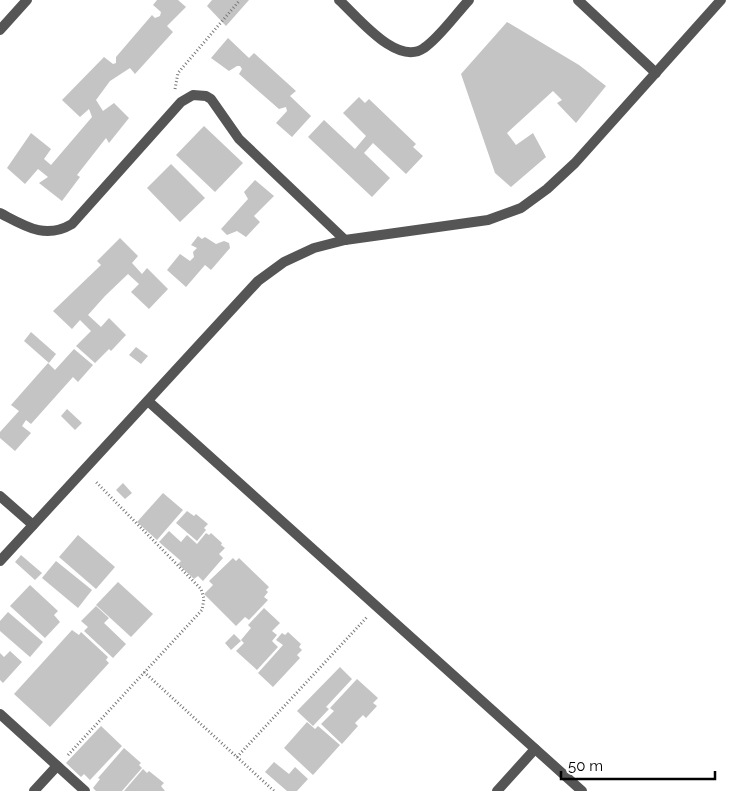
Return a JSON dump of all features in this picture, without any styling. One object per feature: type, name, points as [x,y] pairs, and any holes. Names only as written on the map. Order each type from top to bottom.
[{"type":"street","points":[[0,30],[27,0]]},
{"type":"street","points":[[339,0],[392,49],[409,53],[424,48],[469,0]]},
{"type":"street","points":[[578,0],[656,73]]},
{"type":"street","points":[[0,561],[258,281],[284,262],[314,248],[345,240],[488,220],[521,208],[548,190],[575,163],[721,0]]},
{"type":"street","points":[[0,213],[38,232],[56,231],[72,224],[182,102],[193,95],[206,96],[211,99],[239,139],[345,240]]},
{"type":"street","points":[[148,401],[582,791]]},
{"type":"street","points":[[0,496],[33,525]]},
{"type":"street","points":[[0,714],[85,791]]},
{"type":"street","points":[[497,791],[535,749]]},
{"type":"street","points":[[34,791],[57,766]]},
{"type":"path","points":[[182,102],[177,97],[174,84],[178,73],[240,0]]},
{"type":"path","points":[[57,766],[202,610],[204,599],[202,589],[84,470]]},
{"type":"path","points":[[237,757],[377,607]]},
{"type":"path","points":[[144,672],[274,791]]},
{"type":"building","points":[[157,0],[178,0],[186,7],[167,26],[173,32],[135,74],[130,68],[110,81],[96,100],[103,111],[114,103],[129,118],[109,143],[106,138],[77,175],[80,177],[62,201],[39,183],[48,177],[38,169],[25,184],[7,168],[31,133],[51,149],[44,159],[51,165],[92,117],[89,109],[80,117],[62,100],[104,57],[113,64],[116,63],[116,57],[152,15],[155,18],[160,16],[161,12],[153,5]]},
{"type":"building","points":[[212,0],[249,0],[226,26],[207,6]]},
{"type":"building","points":[[507,22],[579,65],[606,86],[576,123],[557,103],[562,100],[553,91],[507,133],[516,145],[533,133],[546,157],[511,187],[495,173],[461,74]]},
{"type":"building","points":[[228,38],[249,58],[254,53],[296,91],[290,96],[311,116],[292,137],[276,123],[287,111],[286,107],[279,109],[239,74],[242,69],[240,66],[229,71],[211,58]]},
{"type":"building","points":[[359,97],[365,103],[369,99],[416,144],[413,147],[423,156],[406,174],[373,143],[364,153],[390,178],[372,197],[308,137],[324,120],[355,149],[366,136],[343,113]]},
{"type":"building","points":[[204,126],[243,163],[215,192],[176,155]]},
{"type":"building","points":[[171,164],[205,198],[180,222],[147,188]]},
{"type":"building","points":[[255,180],[274,196],[254,216],[260,222],[246,237],[237,231],[227,235],[221,229],[248,199],[244,192]]},
{"type":"building","points":[[198,236],[202,239],[205,237],[216,244],[224,241],[229,243],[230,248],[211,270],[205,265],[186,287],[167,270],[180,254],[190,261],[194,257],[193,252],[197,248],[191,245]]},
{"type":"building","points":[[120,238],[138,256],[132,263],[142,274],[147,268],[168,289],[149,309],[131,292],[139,284],[128,274],[105,296],[88,315],[101,327],[109,318],[126,335],[111,351],[109,349],[95,363],[76,346],[91,331],[80,320],[72,329],[53,311],[101,265],[97,261]]},
{"type":"building","points":[[31,332],[56,354],[49,363],[24,341]]},
{"type":"building","points":[[136,347],[148,356],[141,364],[129,355]]},
{"type":"building","points":[[74,349],[93,365],[78,382],[73,377],[31,424],[26,420],[22,426],[31,433],[15,451],[0,438],[0,432],[19,411],[11,405],[48,363],[55,370]]},
{"type":"building","points":[[67,409],[82,423],[75,430],[61,416]]},
{"type":"building","points":[[123,483],[132,493],[125,499],[116,490]]},
{"type":"building","points":[[163,493],[183,510],[157,540],[137,522]]},
{"type":"building","points":[[187,511],[194,516],[196,514],[208,524],[204,528],[206,530],[197,541],[176,523]]},
{"type":"building","points":[[169,531],[181,542],[187,535],[197,544],[206,533],[209,535],[211,533],[222,543],[221,545],[225,548],[219,554],[223,558],[203,581],[198,576],[194,579],[178,564],[181,561],[159,542]]},
{"type":"building","points":[[78,535],[115,567],[96,589],[59,557]]},
{"type":"building","points":[[21,555],[42,573],[35,580],[15,562]]},
{"type":"building","points":[[233,558],[236,561],[239,558],[269,587],[264,597],[268,600],[249,620],[245,617],[236,626],[204,594],[213,585],[209,581]]},
{"type":"building","points":[[56,561],[92,590],[78,608],[42,578]]},
{"type":"building","points":[[118,582],[153,614],[131,637],[96,605]]},
{"type":"building","points":[[30,585],[58,611],[54,615],[60,622],[45,638],[10,606]]},
{"type":"building","points":[[96,606],[109,618],[104,623],[126,644],[113,658],[84,631],[88,627],[81,621]]},
{"type":"building","points":[[264,608],[280,623],[272,631],[277,635],[272,641],[278,647],[257,670],[236,651],[244,643],[241,640],[251,628],[248,625]]},
{"type":"building","points":[[8,612],[43,642],[30,657],[0,631],[0,621]]},
{"type":"building","points":[[72,630],[79,635],[81,632],[108,657],[106,660],[109,663],[50,727],[14,694]]},
{"type":"building","points":[[288,632],[301,644],[299,647],[302,650],[297,655],[300,658],[273,687],[258,673],[283,645],[276,640],[282,633],[285,635]]},
{"type":"building","points":[[234,634],[241,641],[231,650],[225,643]]},
{"type":"building","points":[[10,651],[22,662],[3,683],[0,680],[0,653],[4,657]]},
{"type":"building","points":[[340,667],[352,679],[326,707],[329,709],[313,726],[297,711]]},
{"type":"building","points":[[357,679],[378,698],[373,703],[377,706],[366,718],[363,715],[355,723],[358,726],[342,744],[321,724],[334,711],[330,708]]},
{"type":"building","points":[[307,722],[315,729],[318,726],[340,745],[313,775],[284,748]]},
{"type":"building","points":[[101,726],[122,746],[90,780],[84,774],[81,777],[66,763]]},
{"type":"building","points":[[124,748],[141,763],[139,765],[142,768],[122,791],[96,791],[93,788],[100,779],[98,778]]},
{"type":"building","points":[[274,762],[289,774],[295,767],[308,779],[297,791],[287,791],[265,772]]},
{"type":"building","points":[[143,769],[147,773],[149,771],[164,783],[161,786],[165,791],[124,791]]}]
